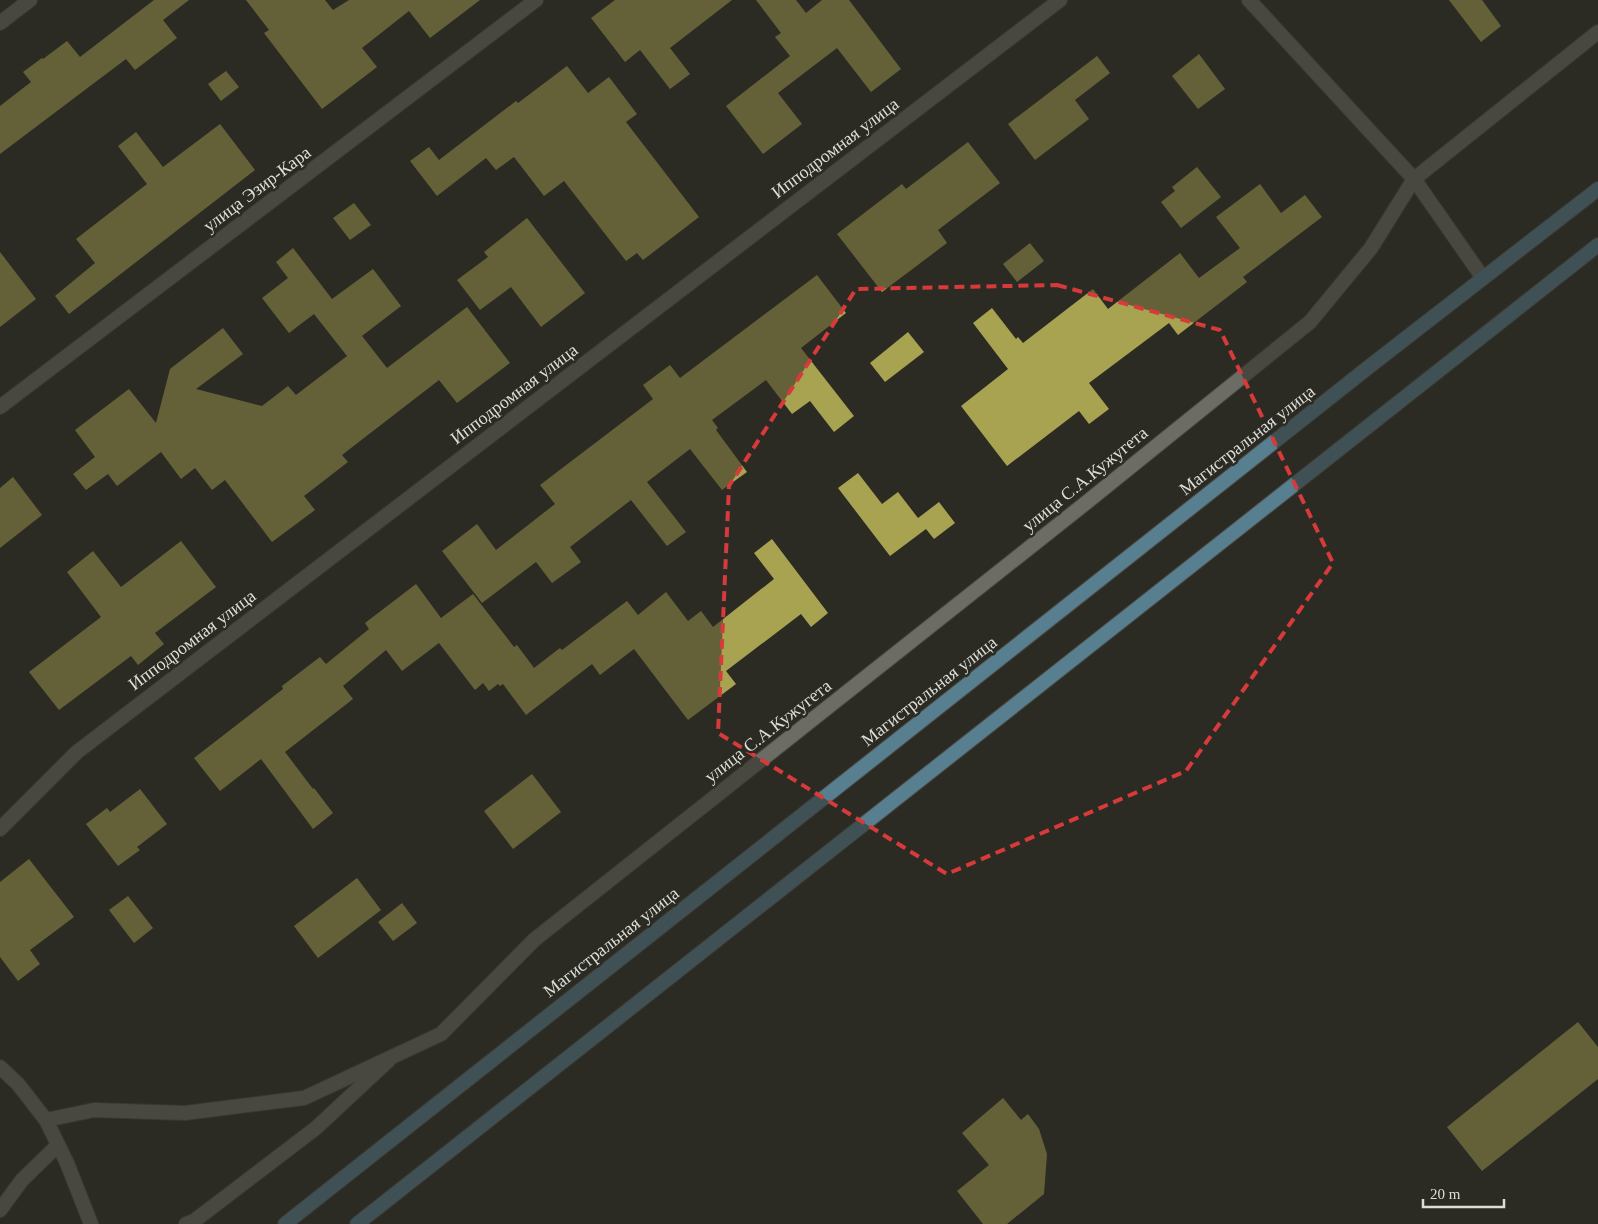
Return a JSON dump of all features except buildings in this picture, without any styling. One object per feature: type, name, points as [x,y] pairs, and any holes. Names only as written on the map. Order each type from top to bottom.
[{"type":"main road","name":"Магистральная улица","points":[[285,1224],[1598,189]]},
{"type":"main road","points":[[357,1224],[1598,245]]},
{"type":"street","points":[[0,23],[30,0]]},
{"type":"street","name":"улица Эзир-Кара","points":[[0,407],[536,0]]},
{"type":"street","name":"Ипподромная улица","points":[[0,829],[77,752],[1060,0]]},
{"type":"street","points":[[1249,0],[1414,179],[1484,278]]},
{"type":"street","name":"улица С.А.Кужугета","points":[[46,1120],[94,1110],[185,1113],[304,1098],[441,1034],[534,940],[1087,502],[1310,322],[1371,248],[1414,179],[1598,32]]},
{"type":"street","points":[[186,1224],[194,1221],[316,1128],[393,1056]]},
{"type":"street","points":[[0,1067],[18,1084],[46,1120],[58,1145],[87,1222]]},
{"type":"street","points":[[0,1210],[22,1180],[58,1145]]},
{"type":"highlighted area","points":[[1057,285],[1220,330],[1333,563],[1186,771],[947,874],[718,733],[729,486],[856,289]]}]
